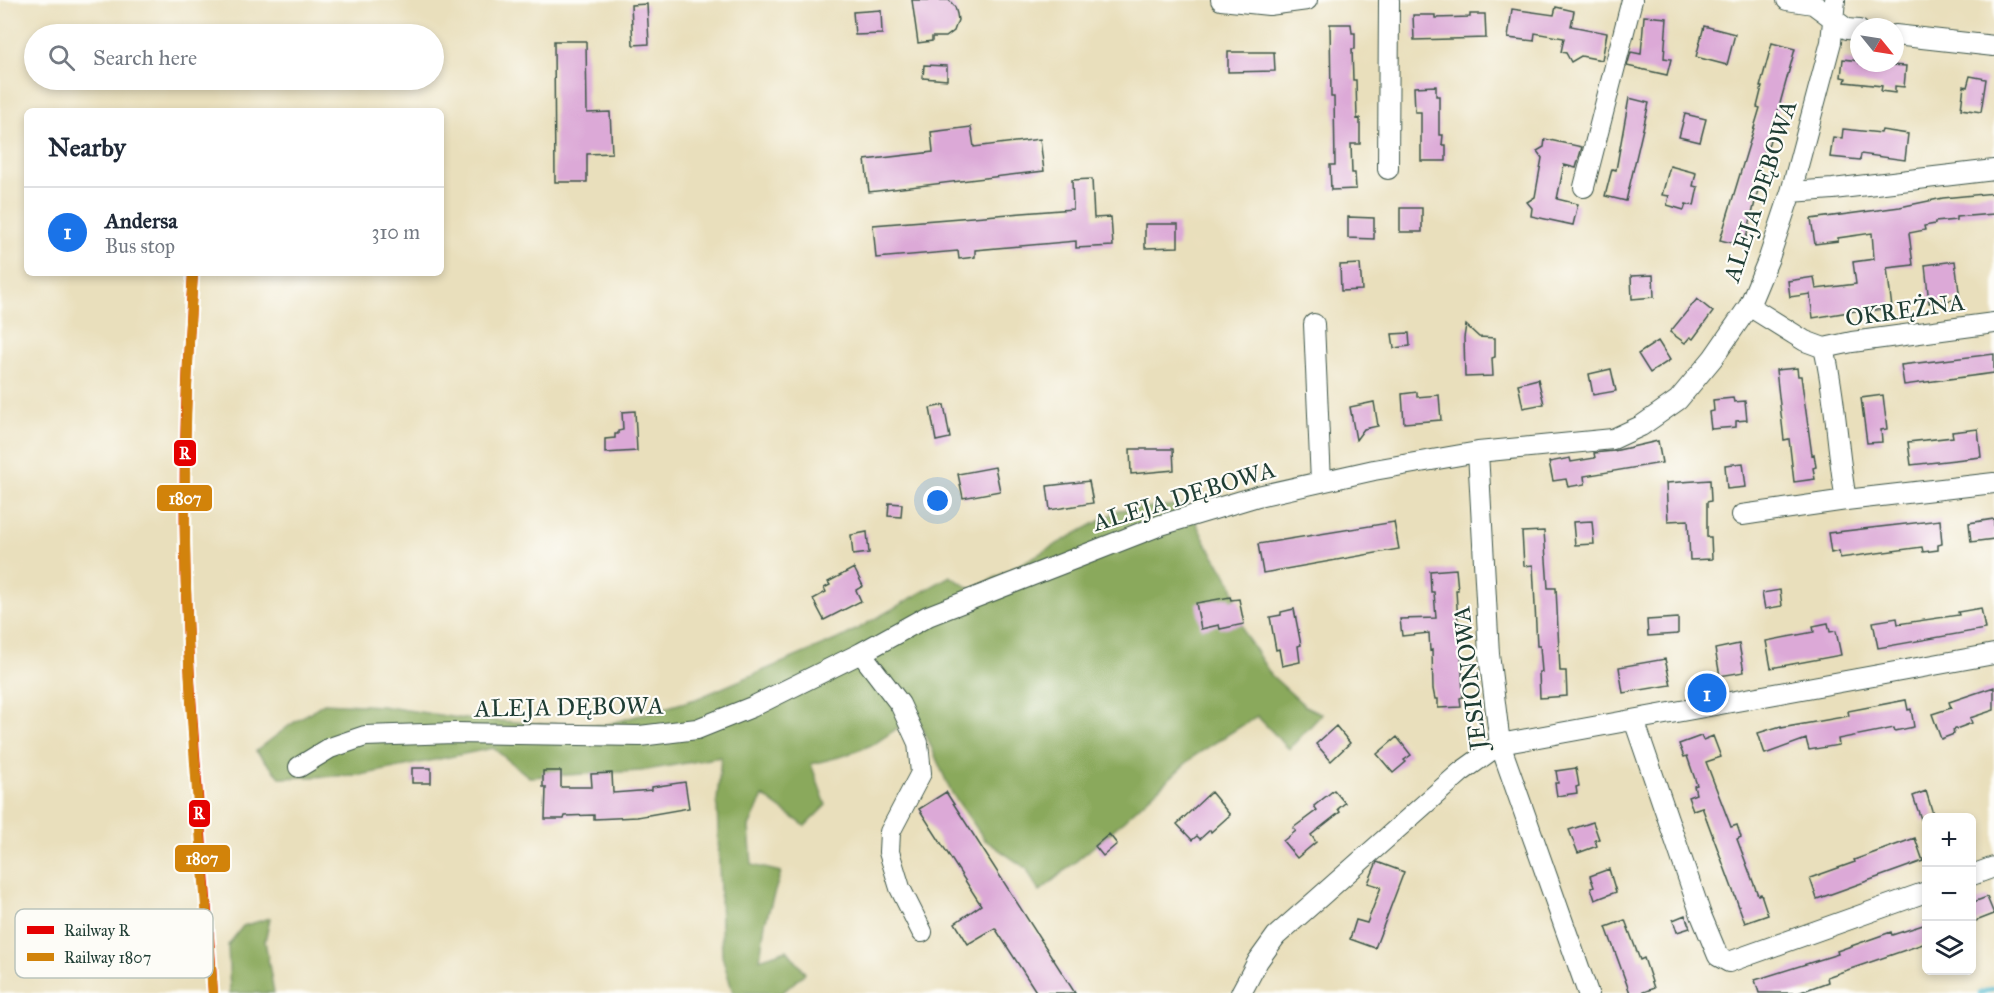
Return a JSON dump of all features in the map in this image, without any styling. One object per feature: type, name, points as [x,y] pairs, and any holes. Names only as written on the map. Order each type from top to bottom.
[{"type":"street","points":[[1221,0],[1269,5],[1307,0]]},
{"type":"street","points":[[1388,169],[1389,0]]},
{"type":"street","points":[[1584,187],[1632,0]]},
{"type":"street","points":[[1786,0],[1834,10],[1847,29],[1850,29]]},
{"type":"street","name":"ALEJA DĘBOWA","points":[[299,767],[330,748],[365,736],[454,733],[640,736],[698,729],[752,707],[861,653],[928,616],[1161,525],[1258,496],[1321,482],[1478,452],[1613,439],[1641,426],[1678,400],[1713,358],[1749,306],[1769,258],[1791,192],[1831,42],[1834,10]]},
{"type":"street","points":[[1904,35],[1994,46]]},
{"type":"street","points":[[1791,192],[1994,170]]},
{"type":"street","name":"OKRĘŻNA","points":[[1749,306],[1805,340],[1824,348],[1852,342],[1994,323]]},
{"type":"street","points":[[1314,324],[1321,482]]},
{"type":"street","name":"OKRĘŻNA","points":[[1824,348],[1830,373],[1846,500]]},
{"type":"street","name":"JESIONOWA","points":[[1478,452],[1489,654],[1500,744],[1588,993]]},
{"type":"street","points":[[1742,515],[1994,483]]},
{"type":"street","points":[[861,653],[900,704],[918,743],[921,773],[890,832],[889,852],[900,888],[922,932]]},
{"type":"street","points":[[1241,993],[1258,961],[1276,936],[1461,772],[1500,744],[1994,654]]},
{"type":"street","points":[[1634,720],[1701,915],[1718,956],[1729,962],[1922,893]]},
{"type":"street","points":[[1976,873],[1994,867]]},
{"type":"green space","points":[[1187,504],[1206,543],[1232,584],[1244,633],[1271,675],[1305,706],[1322,714],[1289,749],[1257,716],[1194,756],[1110,833],[1039,892],[1027,869],[985,840],[951,792],[917,715],[874,744],[843,756],[811,764],[826,805],[805,826],[763,796],[749,827],[752,865],[781,872],[765,923],[760,959],[787,950],[805,973],[782,993],[733,993],[722,956],[717,801],[721,757],[641,771],[529,777],[493,748],[361,775],[281,778],[256,751],[324,703],[381,706],[459,718],[542,724],[605,725],[696,699],[845,636],[950,576],[973,590],[1119,510]]},
{"type":"green space","points":[[270,918],[265,941],[274,993],[230,993],[228,945],[243,926]]},
{"type":"building","points":[[912,0],[949,0],[955,7],[958,20],[954,31],[946,37],[932,37],[932,41],[918,43]]},
{"type":"building","points":[[647,4],[649,44],[633,45],[631,5]]},
{"type":"building","points":[[1556,7],[1574,11],[1571,26],[1607,33],[1602,60],[1581,56],[1571,62],[1566,53],[1561,52],[1564,38],[1535,33],[1534,41],[1508,38],[1512,9],[1554,15]]},
{"type":"building","points":[[881,10],[882,34],[855,35],[853,12]]},
{"type":"building","points":[[1470,14],[1485,14],[1486,38],[1414,40],[1413,15],[1435,15],[1435,18],[1470,17]]},
{"type":"building","points":[[1644,16],[1667,18],[1664,58],[1671,59],[1667,75],[1627,66],[1631,52],[1641,54]]},
{"type":"building","points":[[1330,24],[1351,24],[1352,33],[1355,33],[1355,49],[1352,49],[1353,80],[1356,80],[1360,144],[1351,144],[1352,173],[1355,173],[1356,189],[1331,190],[1330,165],[1335,165]]},
{"type":"building","points":[[1704,26],[1735,34],[1727,65],[1696,57]]},
{"type":"building","points":[[554,41],[586,41],[587,113],[610,112],[612,153],[587,154],[587,182],[555,182]]},
{"type":"building","points":[[1772,43],[1795,49],[1768,147],[1766,146],[1756,181],[1760,182],[1744,246],[1720,240],[1760,108],[1757,107],[1762,87],[1760,87]]},
{"type":"building","points":[[1228,52],[1274,52],[1275,71],[1228,72]]},
{"type":"building","points":[[1843,59],[1850,60],[1850,72],[1904,72],[1904,66],[1906,66],[1904,87],[1895,86],[1895,93],[1881,91],[1882,86],[1845,82],[1846,78],[1841,77]]},
{"type":"building","points":[[924,65],[947,66],[947,80],[923,78]]},
{"type":"building","points":[[1970,76],[1986,79],[1981,112],[1961,109],[1964,86],[1967,87]]},
{"type":"building","points":[[1436,86],[1436,96],[1439,96],[1439,135],[1443,135],[1442,145],[1446,145],[1446,161],[1421,161],[1421,112],[1415,112],[1414,87]]},
{"type":"building","points":[[1629,98],[1649,103],[1626,201],[1605,196],[1612,169],[1616,170]]},
{"type":"building","points":[[1685,114],[1706,119],[1700,142],[1679,137]]},
{"type":"building","points":[[971,127],[974,147],[1040,139],[1044,171],[869,192],[865,160],[933,152],[931,132]]},
{"type":"building","points":[[1843,129],[1881,133],[1882,130],[1908,134],[1905,160],[1861,154],[1860,160],[1830,157],[1833,137],[1842,138]]},
{"type":"building","points":[[1545,139],[1582,147],[1576,168],[1564,165],[1557,199],[1578,204],[1573,225],[1531,216],[1532,208],[1527,202],[1535,197],[1542,158],[1537,151],[1544,147]]},
{"type":"building","points":[[1670,166],[1696,173],[1693,186],[1698,187],[1694,206],[1686,204],[1684,210],[1667,205],[1669,196],[1662,195]]},
{"type":"building","points":[[1092,179],[1094,218],[1111,217],[1113,246],[1076,248],[1076,241],[975,250],[975,257],[959,259],[958,251],[876,258],[873,225],[1073,209],[1072,180]]},
{"type":"building","points":[[1994,193],[1994,214],[1956,217],[1956,220],[1935,222],[1935,224],[1924,226],[1925,230],[1909,233],[1913,265],[1887,268],[1892,308],[1867,311],[1867,309],[1813,318],[1810,294],[1790,297],[1788,281],[1814,277],[1816,289],[1856,284],[1853,262],[1874,259],[1872,233],[1815,244],[1811,219],[1900,207],[1943,198]]},
{"type":"building","points":[[1400,208],[1422,208],[1422,232],[1400,232]]},
{"type":"building","points":[[1348,217],[1374,218],[1374,239],[1348,238]]},
{"type":"building","points":[[1145,224],[1178,224],[1178,247],[1145,248]]},
{"type":"building","points":[[1955,261],[1960,299],[1929,303],[1925,265]]},
{"type":"building","points":[[1360,264],[1362,290],[1341,291],[1340,265]]},
{"type":"building","points":[[1653,275],[1654,297],[1632,299],[1631,276]]},
{"type":"building","points":[[1697,299],[1713,312],[1693,339],[1690,337],[1685,343],[1670,332]]},
{"type":"building","points":[[1466,325],[1479,337],[1495,338],[1495,357],[1492,358],[1493,376],[1465,377]]},
{"type":"building","points":[[1409,333],[1410,346],[1394,348],[1392,334]]},
{"type":"building","points":[[1658,341],[1670,360],[1650,373],[1638,354]]},
{"type":"building","points":[[1994,354],[1994,373],[1904,385],[1901,365]]},
{"type":"building","points":[[1797,368],[1798,376],[1801,376],[1812,455],[1814,454],[1816,467],[1813,468],[1815,479],[1794,482],[1789,439],[1784,440],[1776,370]]},
{"type":"building","points":[[1611,369],[1616,391],[1593,395],[1589,374]]},
{"type":"building","points":[[1538,379],[1544,404],[1523,408],[1518,384]]},
{"type":"building","points":[[1417,392],[1417,397],[1439,395],[1441,420],[1404,423],[1402,394]]},
{"type":"building","points":[[1883,395],[1887,429],[1881,430],[1882,442],[1867,443],[1861,398]]},
{"type":"building","points":[[1733,398],[1734,402],[1745,401],[1747,420],[1736,421],[1736,427],[1711,429],[1709,412],[1714,411],[1713,400]]},
{"type":"building","points":[[1374,402],[1378,426],[1364,429],[1356,440],[1350,407]]},
{"type":"building","points":[[944,405],[950,438],[936,441],[930,408]]},
{"type":"building","points":[[635,411],[637,451],[605,453],[605,439],[615,438],[618,431],[623,430],[622,412]]},
{"type":"building","points":[[1978,429],[1981,457],[1911,465],[1908,442],[1953,437],[1952,432]]},
{"type":"building","points":[[1658,441],[1662,463],[1584,476],[1585,484],[1568,487],[1566,479],[1553,481],[1549,462],[1570,458],[1571,462],[1595,458],[1594,453]]},
{"type":"building","points":[[1130,449],[1173,449],[1174,470],[1131,474]]},
{"type":"building","points":[[1743,463],[1746,487],[1727,489],[1725,465]]},
{"type":"building","points":[[995,467],[1000,491],[963,498],[958,474]]},
{"type":"building","points":[[1710,480],[1711,501],[1707,502],[1707,537],[1711,537],[1712,559],[1690,560],[1688,520],[1668,521],[1666,483]]},
{"type":"building","points":[[1089,481],[1093,503],[1050,510],[1047,486]]},
{"type":"building","points":[[889,503],[902,504],[901,517],[888,516]]},
{"type":"building","points":[[1994,519],[1994,539],[1971,542],[1969,523]]},
{"type":"building","points":[[1940,520],[1942,544],[1938,545],[1938,550],[1923,552],[1922,547],[1840,558],[1839,551],[1831,553],[1828,533]]},
{"type":"building","points":[[1592,521],[1594,544],[1575,545],[1573,522]]},
{"type":"building","points":[[1394,522],[1399,549],[1263,573],[1258,544]]},
{"type":"building","points":[[1544,531],[1548,588],[1556,588],[1560,671],[1566,671],[1567,696],[1540,698],[1539,672],[1542,672],[1540,646],[1537,646],[1533,565],[1524,566],[1522,532]]},
{"type":"building","points":[[867,532],[869,553],[853,555],[851,535]]},
{"type":"building","points":[[854,568],[863,586],[856,590],[861,601],[824,620],[813,599],[826,592],[824,588],[830,585],[828,582]]},
{"type":"building","points":[[1456,569],[1463,697],[1460,698],[1461,707],[1438,708],[1438,699],[1435,699],[1433,689],[1429,633],[1402,636],[1400,619],[1436,618],[1430,571]]},
{"type":"building","points":[[1780,590],[1782,606],[1765,609],[1762,593]]},
{"type":"building","points":[[1230,597],[1231,600],[1239,599],[1244,624],[1220,629],[1219,625],[1201,629],[1196,603]]},
{"type":"building","points":[[1981,608],[1985,629],[1878,648],[1873,622],[1897,618],[1898,624],[1959,615],[1958,612]]},
{"type":"building","points":[[1294,609],[1301,645],[1298,646],[1300,662],[1282,666],[1279,649],[1276,650],[1270,617]]},
{"type":"building","points":[[1678,618],[1678,634],[1648,636],[1647,620]]},
{"type":"building","points":[[1828,623],[1830,632],[1836,631],[1841,655],[1771,668],[1766,641],[1814,632],[1813,626]]},
{"type":"building","points":[[1739,644],[1744,672],[1720,676],[1715,649]]},
{"type":"building","points":[[1665,659],[1671,685],[1623,693],[1619,667]]},
{"type":"building","points":[[1994,687],[1994,710],[1970,718],[1972,723],[1953,730],[1954,734],[1941,739],[1932,714],[1951,708],[1949,702]]},
{"type":"building","points":[[1906,700],[1908,710],[1911,709],[1914,727],[1895,731],[1894,728],[1838,739],[1839,745],[1809,750],[1806,739],[1765,754],[1758,733],[1781,726],[1781,728],[1849,716],[1848,711]]},
{"type":"building","points":[[1336,726],[1350,743],[1331,761],[1316,744]]},
{"type":"building","points":[[1701,736],[1703,740],[1713,736],[1721,757],[1706,762],[1731,827],[1737,825],[1741,837],[1737,839],[1768,915],[1745,923],[1702,807],[1693,810],[1688,797],[1696,794],[1694,786],[1697,785],[1687,756],[1684,757],[1679,744]]},
{"type":"building","points":[[1397,737],[1411,755],[1393,773],[1377,754]]},
{"type":"building","points":[[412,768],[431,768],[431,783],[412,783]]},
{"type":"building","points":[[1576,768],[1579,786],[1576,787],[1577,793],[1557,796],[1556,771]]},
{"type":"building","points":[[543,771],[561,771],[561,787],[592,787],[591,774],[612,773],[613,793],[652,790],[652,787],[685,782],[689,808],[637,817],[594,819],[594,815],[545,819],[546,787],[543,787]]},
{"type":"building","points":[[1334,790],[1345,803],[1338,809],[1340,812],[1311,835],[1316,842],[1297,858],[1283,841],[1296,831],[1293,828],[1317,810],[1314,806]]},
{"type":"building","points":[[1926,791],[1933,813],[1922,813],[1922,822],[1913,796]]},
{"type":"building","points":[[946,792],[1075,993],[1037,993],[995,928],[968,944],[955,923],[981,905],[919,809]]},
{"type":"building","points":[[1211,792],[1230,815],[1211,832],[1210,830],[1200,839],[1197,836],[1192,840],[1177,824]]},
{"type":"building","points":[[1593,822],[1599,839],[1595,840],[1597,846],[1578,853],[1569,830]]},
{"type":"building","points":[[1109,834],[1117,844],[1103,856],[1095,846]]},
{"type":"building","points":[[1915,838],[1922,858],[1922,861],[1817,899],[1810,878],[1855,862],[1854,860]]},
{"type":"building","points":[[1377,862],[1404,872],[1375,948],[1350,939],[1356,920],[1367,923],[1381,887],[1368,883]]},
{"type":"building","points":[[1609,869],[1616,892],[1595,900],[1590,876]]},
{"type":"building","points":[[1987,897],[1994,914],[1976,921],[1976,901]]},
{"type":"building","points":[[1685,915],[1690,928],[1677,932],[1673,920]]},
{"type":"building","points":[[1625,920],[1640,960],[1644,958],[1654,988],[1641,993],[1630,993],[1606,927]]},
{"type":"building","points":[[1922,925],[1922,944],[1827,977],[1828,982],[1798,993],[1759,993],[1755,980],[1838,954],[1837,951],[1891,932],[1892,935]]},
{"type":"waterway","points":[[1980,993],[1994,988]]},
{"type":"rail line","name":"R","points":[[193,276],[185,443],[186,601],[207,909]]},
{"type":"rail line","name":"1807","points":[[193,276],[186,440],[186,597],[195,767],[206,909]]},
{"type":"rail line","name":"R","points":[[212,978],[213,993]]},
{"type":"rail line","name":"1807","points":[[212,978],[213,993]]},
{"type":"place","name":"Andersa","points":[[1707,693]]}]
